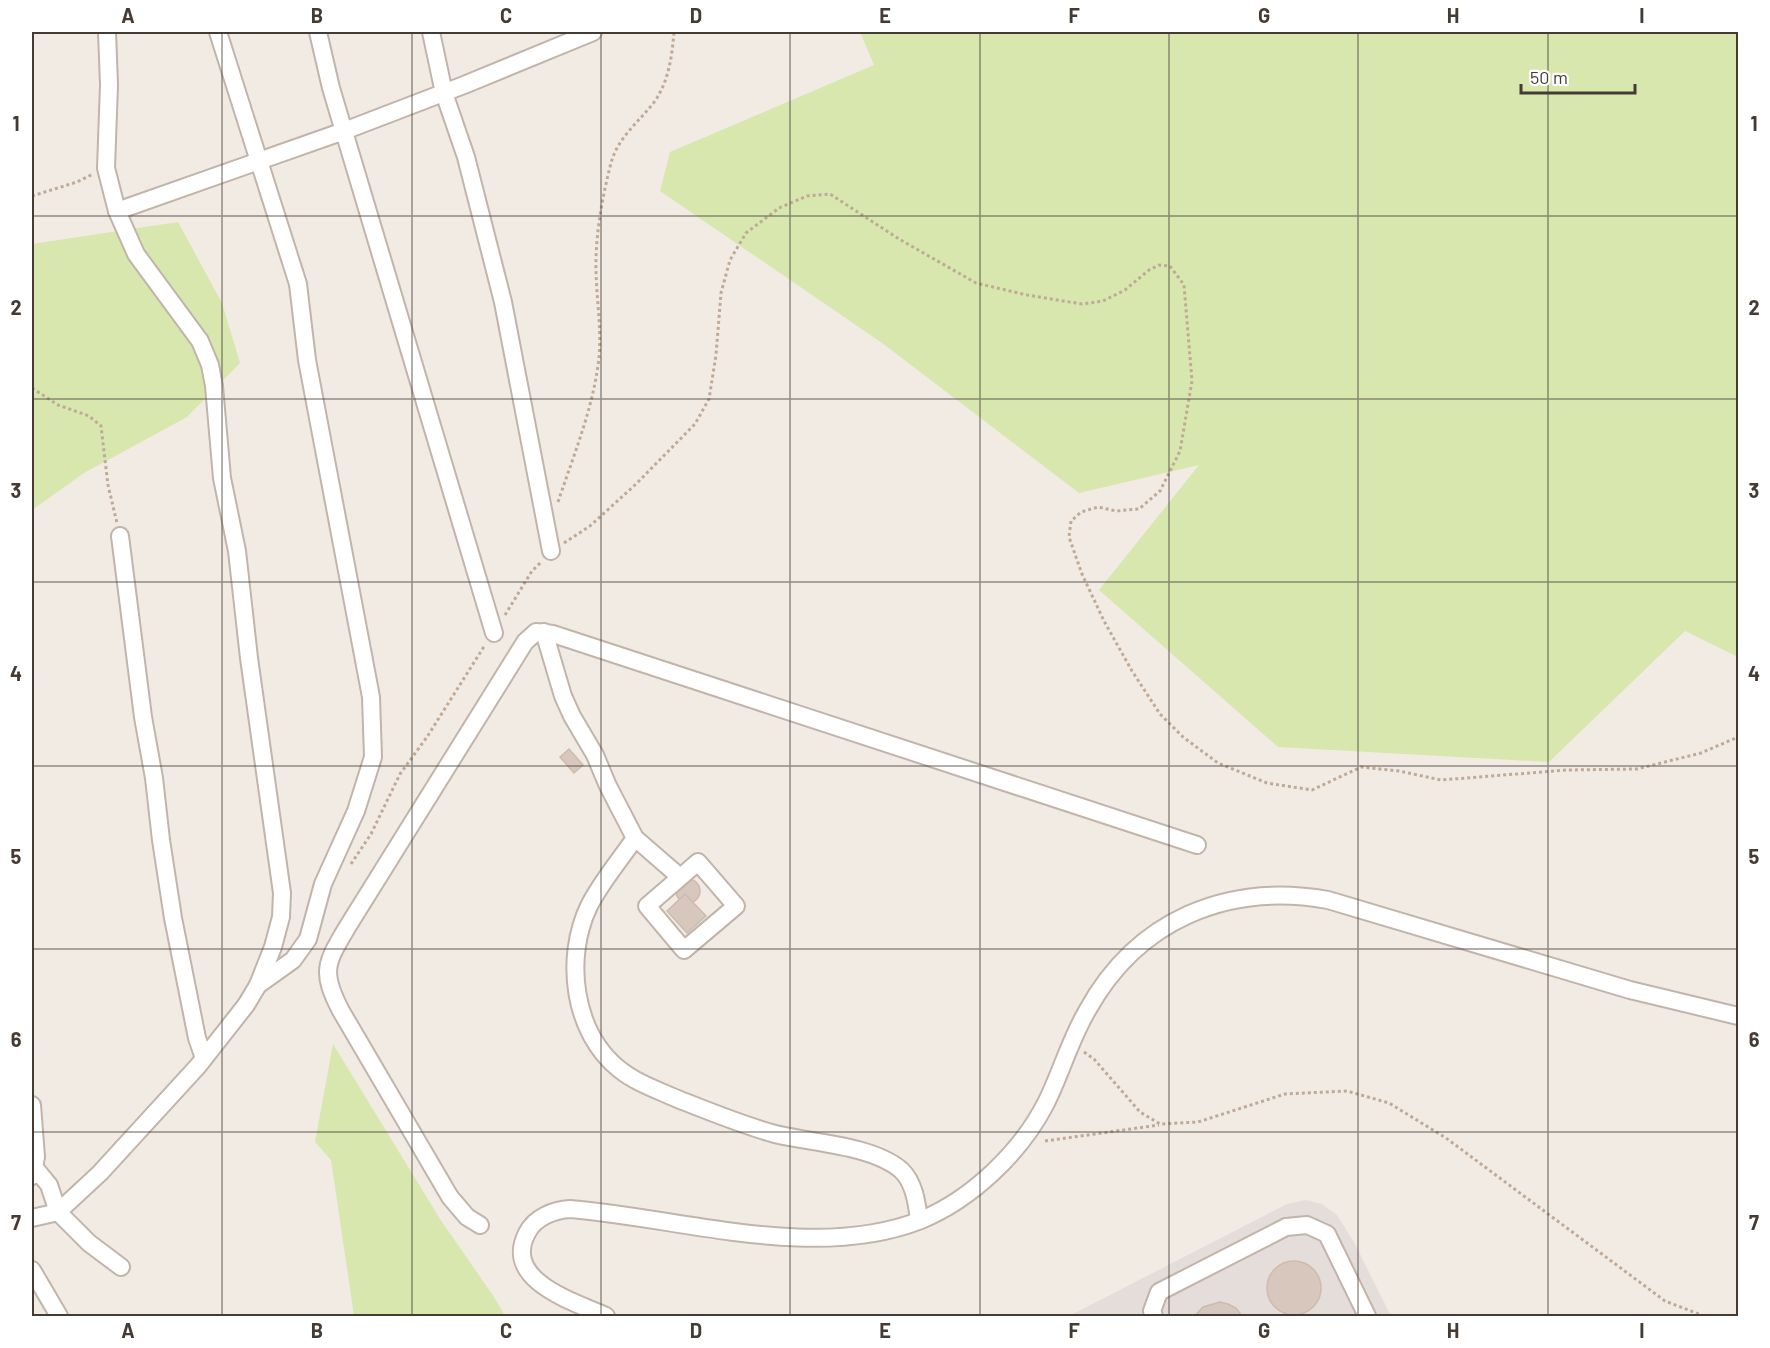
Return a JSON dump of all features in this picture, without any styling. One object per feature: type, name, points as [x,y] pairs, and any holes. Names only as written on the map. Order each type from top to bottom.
[{"type":"street","points":[[32,1218],[58,1212],[100,1173],[204,1058],[246,1005],[258,985],[273,947],[281,917],[282,893],[249,658],[237,551],[222,478],[210,365],[200,341],[136,254],[117,211],[106,168],[110,85],[107,32]]},
{"type":"street","points":[[218,32],[298,284],[307,360],[371,697],[373,757],[356,811],[322,884],[308,939],[293,960],[258,985]]},
{"type":"street","points":[[318,32],[344,131],[494,633]]},
{"type":"street","points":[[431,32],[444,93],[466,157],[503,302],[551,551]]},
{"type":"street","points":[[117,211],[344,131],[444,93],[571,35],[593,32]]},
{"type":"street","points":[[120,536],[143,717],[154,778],[171,906],[197,1038],[204,1058]]},
{"type":"street","points":[[480,1225],[467,1218],[450,1197],[333,996],[327,976],[328,966],[336,946],[348,926],[525,642],[536,632],[544,632],[1197,845]]},
{"type":"street","points":[[544,632],[563,696],[595,755],[635,838],[680,876]]},
{"type":"street","points":[[635,838],[590,906],[578,940],[575,970],[578,1000],[602,1052],[620,1070],[630,1076],[663,1093],[723,1117],[772,1133],[853,1149],[882,1159],[901,1170],[908,1179],[920,1220]]},
{"type":"street","points":[[698,862],[736,906],[684,950],[647,906],[680,876],[698,862]]},
{"type":"street","points":[[606,1317],[544,1287],[529,1273],[524,1263],[523,1244],[529,1229],[541,1218],[550,1213],[570,1209],[805,1238],[856,1235],[900,1227],[938,1212],[984,1181],[1018,1146],[1045,1104],[1086,1012],[1120,963],[1155,933],[1215,904],[1274,894],[1303,895],[1328,900],[1630,990],[1738,1016]]},
{"type":"street","points":[[32,1105],[36,1156],[33,1172],[49,1185],[58,1212],[89,1243],[121,1267]]},
{"type":"street","points":[[1154,1317],[1152,1311],[1159,1292],[1286,1227],[1307,1225],[1327,1234],[1368,1317]]},
{"type":"street","points":[[32,1270],[59,1317]]},
{"type":"path","points":[[557,505],[589,415],[599,356],[596,257],[602,199],[612,160],[622,139],[655,100],[666,79],[672,58],[674,32]]},
{"type":"path","points":[[32,196],[77,182],[106,168]]},
{"type":"path","points":[[346,870],[371,834],[400,774],[428,737],[532,571],[551,551],[590,526],[636,484],[695,424],[709,399],[716,355],[721,292],[730,260],[746,233],[778,208],[807,196],[830,194],[899,239],[976,283],[1027,296],[1082,304],[1103,301],[1125,291],[1149,270],[1159,265],[1170,266],[1184,285],[1192,381],[1180,451],[1160,491],[1139,509],[1116,511],[1098,507],[1081,512],[1071,521],[1069,537],[1082,574],[1104,621],[1132,671],[1161,714],[1183,737],[1218,763],[1268,783],[1312,790],[1361,767],[1400,771],[1441,780],[1567,770],[1636,769],[1701,753],[1738,737]]},
{"type":"path","points":[[32,388],[58,405],[89,417],[101,426],[108,485],[120,536]]},
{"type":"path","points":[[1071,1046],[1094,1059],[1140,1112],[1160,1124]]},
{"type":"path","points":[[1045,1141],[1160,1124],[1198,1122],[1285,1094],[1347,1091],[1389,1102],[1446,1138],[1665,1301],[1704,1317]]},
{"type":"shaded area","points":[[1306,1200],[1322,1204],[1337,1215],[1354,1242],[1391,1316],[1069,1316],[1287,1204]]},
{"type":"green space","points":[[860,32],[1738,32],[1738,657],[1685,631],[1549,762],[1278,747],[1099,590],[1199,465],[1079,493],[882,343],[660,191],[670,152],[874,65]]},
{"type":"green space","points":[[178,222],[222,303],[240,363],[187,417],[84,473],[32,510],[32,244]]},
{"type":"green space","points":[[333,1044],[440,1219],[505,1316],[354,1316],[331,1160],[315,1142]]},
{"type":"building","points":[[569,749],[583,765],[574,773],[560,757]]},
{"type":"building","points":[[688,879],[697,882],[700,891],[697,900],[688,903],[679,900],[676,891],[679,882]]},
{"type":"building","points":[[685,894],[706,916],[687,933],[667,911]]},
{"type":"building","points":[[1294,1261],[1304,1263],[1313,1269],[1319,1278],[1321,1288],[1319,1298],[1313,1307],[1304,1313],[1294,1315],[1284,1313],[1275,1307],[1269,1298],[1267,1288],[1269,1278],[1275,1269],[1284,1263]]},
{"type":"building","points":[[1220,1302],[1236,1308],[1242,1316],[1195,1316],[1203,1307]]}]
